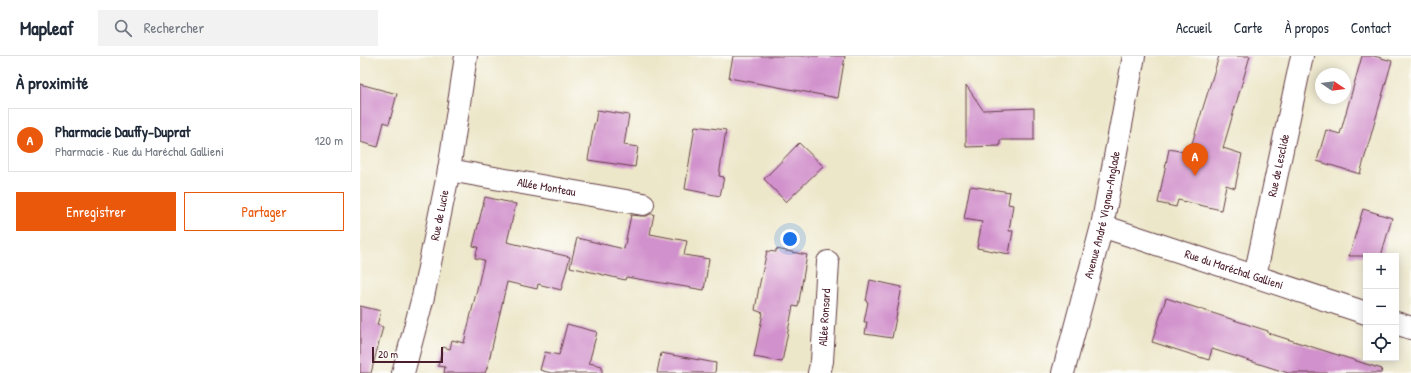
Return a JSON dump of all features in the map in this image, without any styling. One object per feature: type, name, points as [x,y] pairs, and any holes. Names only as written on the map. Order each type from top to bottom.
[{"type":"street","name":"Rue de Lucie","points":[[403,373],[423,297],[449,170],[466,56]]},
{"type":"street","name":"Avenue André Vignau-Anglade","points":[[1063,373],[1102,226],[1134,56]]},
{"type":"street","name":"Rue de Lesclide","points":[[1255,276],[1302,56]]},
{"type":"street","name":"Allée Monteau","points":[[449,170],[643,204]]},
{"type":"street","name":"Rue du Maréchal Gallieni","points":[[1102,226],[1363,312]]},
{"type":"street","name":"Allée Ronsard","points":[[819,373],[822,361],[828,262]]},
{"type":"street","points":[[1399,324],[1411,328]]},
{"type":"building","points":[[733,56],[845,56],[838,98],[729,78]]},
{"type":"building","points":[[1219,56],[1250,56],[1223,148],[1242,154],[1235,188],[1226,185],[1221,210],[1178,200],[1176,207],[1158,203],[1169,149],[1189,153]]},
{"type":"building","points":[[1362,56],[1374,56],[1392,61],[1360,174],[1317,161],[1326,130],[1340,134],[1348,104],[1351,104],[1351,95]]},
{"type":"building","points":[[360,84],[397,94],[389,124],[384,122],[378,147],[360,142]]},
{"type":"building","points":[[966,85],[983,110],[1034,108],[1034,140],[1000,140],[1000,146],[966,147]]},
{"type":"building","points":[[597,110],[629,115],[624,145],[638,147],[635,167],[588,160]]},
{"type":"building","points":[[695,126],[726,130],[719,176],[724,177],[720,196],[685,189]]},
{"type":"building","points":[[799,143],[823,166],[786,202],[764,179]]},
{"type":"building","points":[[970,186],[1010,192],[1008,204],[1013,205],[1009,231],[1013,231],[1009,254],[977,248],[982,222],[964,219]]},
{"type":"building","points":[[485,197],[516,204],[507,242],[570,257],[561,290],[538,284],[537,289],[507,282],[485,373],[444,373],[445,367],[438,366],[443,347],[450,349],[452,340],[464,343],[484,260],[475,258],[478,247],[473,246]]},
{"type":"building","points":[[1363,209],[1392,218],[1382,253],[1363,253],[1363,256],[1349,256]]},
{"type":"building","points":[[654,214],[650,234],[687,241],[684,255],[709,259],[704,290],[626,277],[625,280],[570,267],[577,238],[624,249],[631,215],[647,216]]},
{"type":"building","points":[[776,249],[807,255],[798,307],[793,306],[782,362],[754,357],[763,313],[755,310],[759,287],[767,251],[776,252]]},
{"type":"building","points":[[870,280],[902,287],[892,338],[865,334],[867,322],[864,322]]},
{"type":"building","points":[[1166,298],[1268,331],[1268,333],[1382,369],[1381,373],[1288,373],[1212,349],[1209,360],[1152,342]]},
{"type":"building","points":[[360,306],[381,311],[377,325],[383,327],[371,373],[360,373]]},
{"type":"building","points":[[567,324],[597,332],[589,363],[602,366],[602,373],[551,373],[540,370],[545,352],[559,355]]},
{"type":"building","points":[[661,353],[716,363],[715,373],[657,373]]},
{"type":"place","name":"Pharmacie Dauffy-Duprat","points":[[1195,176]]}]
